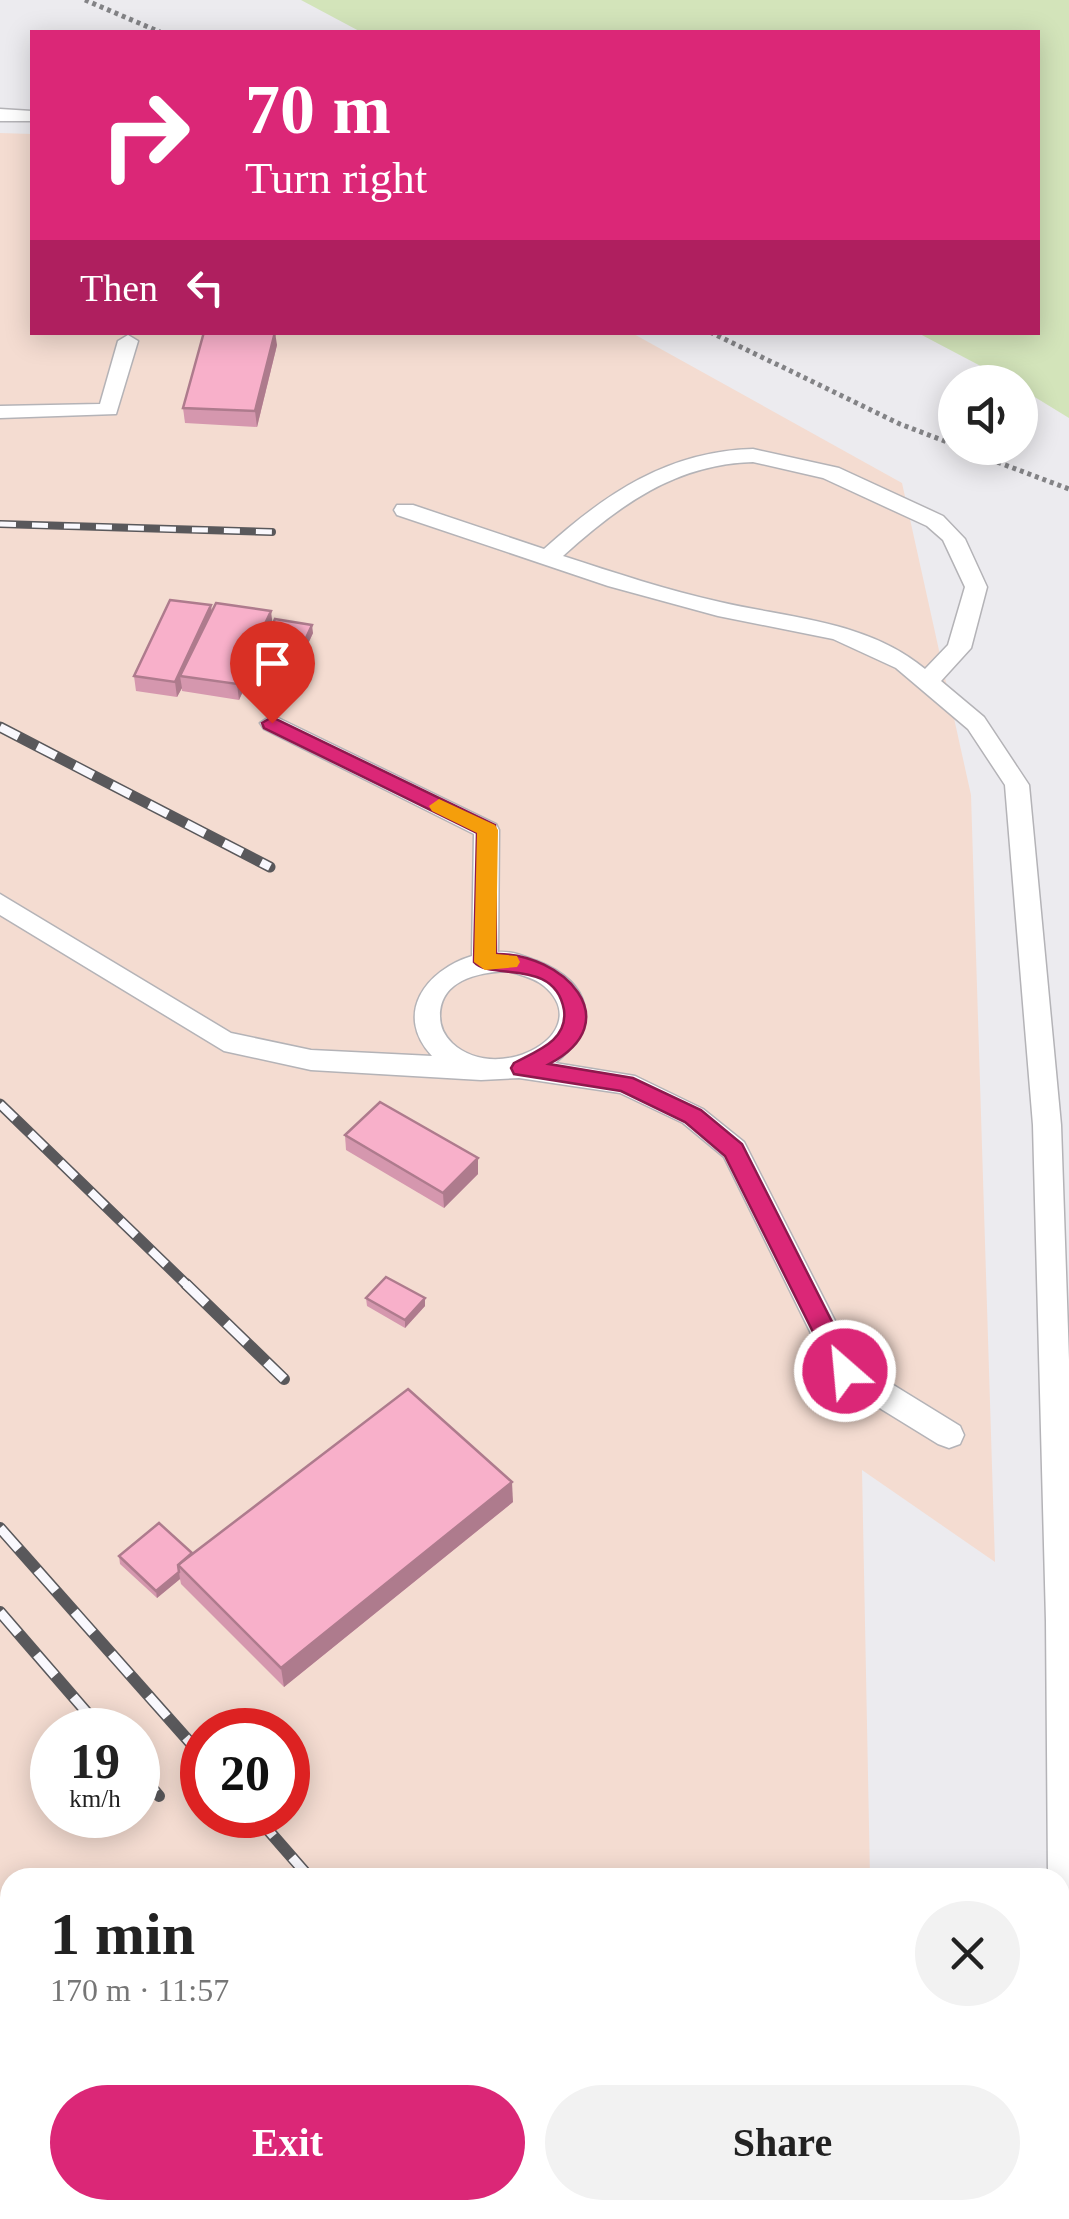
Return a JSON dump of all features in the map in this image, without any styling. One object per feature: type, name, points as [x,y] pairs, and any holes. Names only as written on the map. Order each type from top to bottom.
[{"type":"lane","points":[[0,116],[30,116]]},
{"type":"lane","points":[[0,412],[109,410],[128,341]]},
{"type":"lane","points":[[547,558],[604,506],[662,475],[702,461],[754,456],[799,461],[860,483],[946,528],[976,587],[959,648],[926,682]]},
{"type":"lane","points":[[404,510],[718,609],[839,633],[904,664],[976,723],[1017,785],[1047,1124],[1066,1622],[1066,1868]]},
{"type":"lane","points":[[272,723],[488,830],[485,962]]},
{"type":"lane","points":[[0,903],[224,1041],[312,1060],[522,1068],[625,1084],[693,1116],[734,1150],[845,1371],[949,1435]]},
{"type":"lane","points":[[474,1068],[452,1059],[437,1046],[427,1030],[424,1012],[442,981],[485,962],[535,967],[556,978],[570,994],[576,1012],[572,1031],[560,1048],[522,1068]]},
{"type":"path","points":[[85,0],[155,30]]},
{"type":"path","points":[[716,335],[938,438]]},
{"type":"path","points":[[1007,465],[1069,489]]},
{"type":"shaded area","points":[[0,133],[30,134],[30,335],[636,335],[902,483],[971,795],[995,1562],[862,1470],[870,1868],[0,1868]]},
{"type":"green space","points":[[301,0],[1069,0],[1069,418],[1038,399],[1038,365],[979,365],[922,335],[1040,335],[1040,30],[357,30]]},
{"type":"building","points":[[203,335],[274,335],[255,411],[183,408]]},
{"type":"building","points":[[170,600],[211,605],[175,682],[134,676]]},
{"type":"building","points":[[216,603],[271,611],[237,684],[180,676]]},
{"type":"building","points":[[275,619],[312,625],[293,666],[256,661]]},
{"type":"building","points":[[380,1102],[478,1158],[443,1193],[345,1135]]},
{"type":"building","points":[[386,1277],[425,1298],[405,1320],[366,1298]]},
{"type":"building","points":[[408,1389],[512,1482],[281,1668],[178,1565]]},
{"type":"building","points":[[159,1523],[192,1553],[178,1565],[179,1572],[156,1591],[119,1556]]},
{"type":"railway","points":[[0,524],[272,532]]},
{"type":"railway","points":[[0,727],[270,867]]},
{"type":"railway","points":[[0,1104],[189,1287]]},
{"type":"railway","points":[[186,1284],[284,1379]]},
{"type":"railway","points":[[0,1528],[180,1731]]},
{"type":"railway","points":[[0,1612],[83,1708]]},
{"type":"railway","points":[[275,1838],[301,1868]]},
{"type":"slow traffic","points":[[439,806],[488,830],[485,962],[509,962]]},
{"type":"route","points":[[272,723],[488,830],[485,962],[535,967],[556,978],[570,994],[576,1012],[572,1031],[560,1048],[522,1068],[625,1084],[693,1116],[734,1150],[845,1371]]}]
